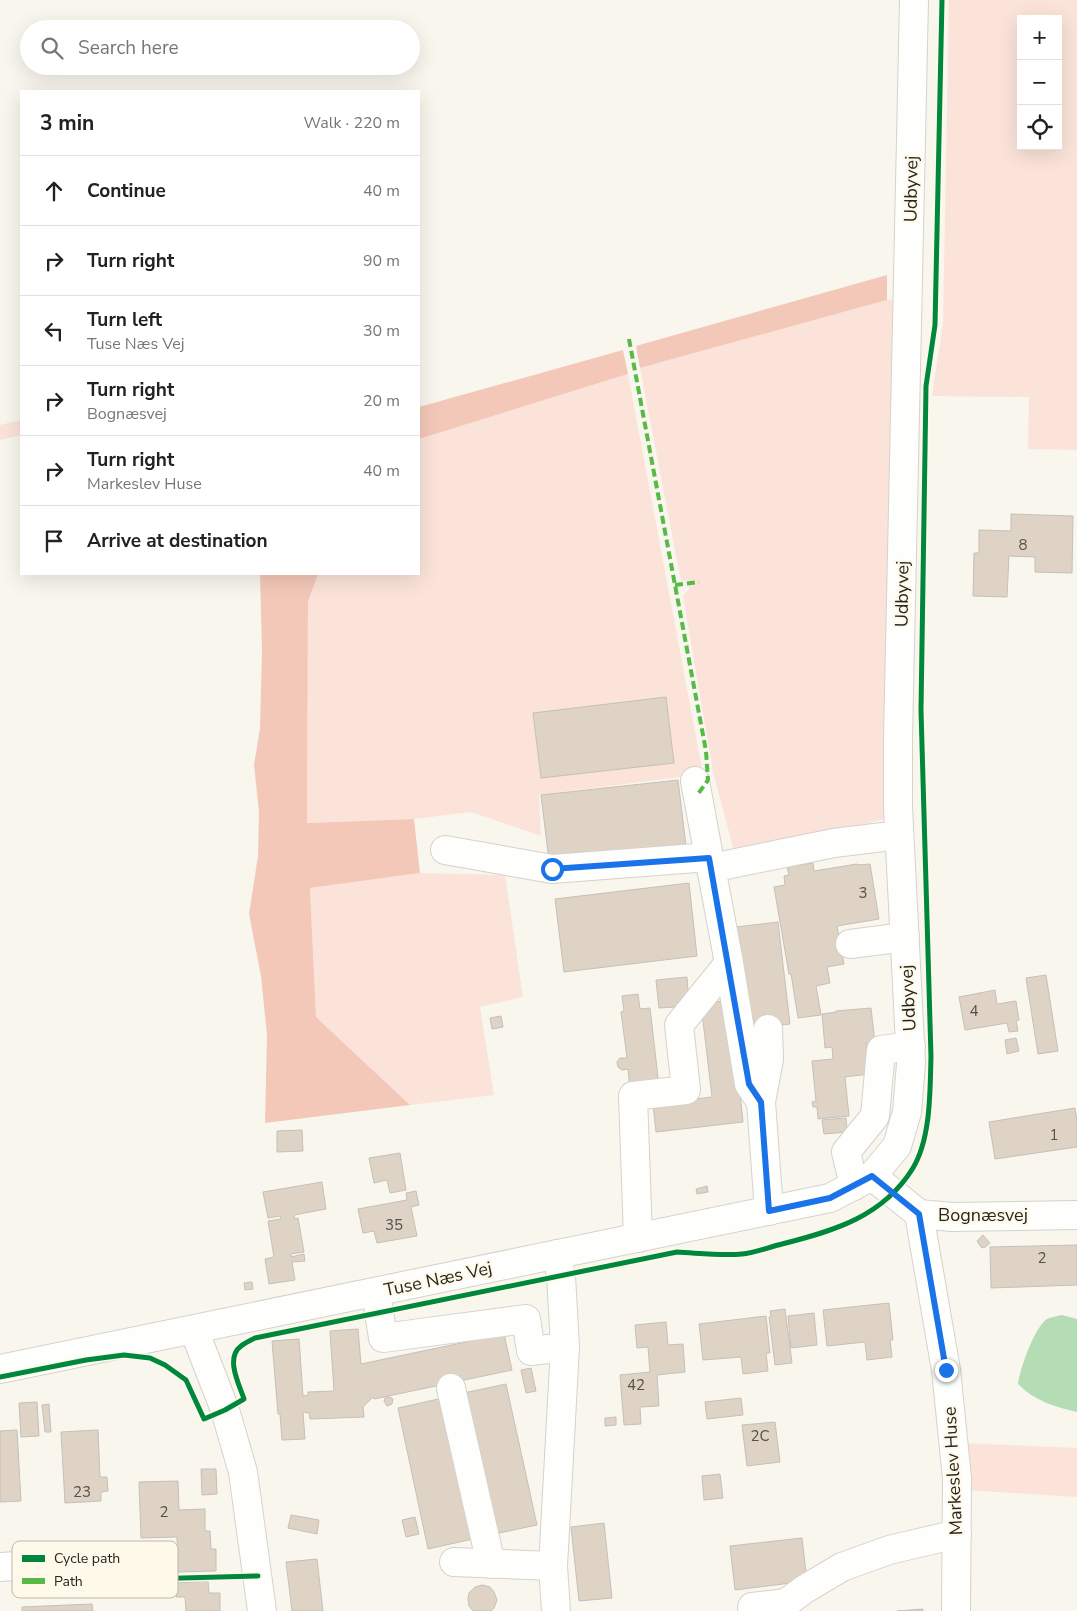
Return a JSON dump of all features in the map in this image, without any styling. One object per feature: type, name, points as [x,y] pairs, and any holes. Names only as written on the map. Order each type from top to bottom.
[{"type":"street","name":"Udbyvej","points":[[863,1181],[897,1146],[907,1112],[911,1064],[900,835],[898,738],[914,0]]},
{"type":"street","points":[[695,781],[749,1084],[761,1102]]},
{"type":"street","points":[[445,850],[552,869],[710,863],[834,843],[900,835]]},
{"type":"street","points":[[850,944],[905,937]]},
{"type":"street","points":[[638,1238],[633,1096],[686,1090],[680,1025],[729,964]]},
{"type":"street","points":[[768,1029],[769,1059],[761,1102],[769,1211]]},
{"type":"street","points":[[863,1181],[846,1152],[875,1116],[881,1050],[911,1046]]},
{"type":"street","name":"Tuse Næs Vej","points":[[0,1369],[830,1198],[863,1181]]},
{"type":"street","name":"Bognæsvej","points":[[863,1181],[919,1214],[952,1216],[1077,1215]]},
{"type":"street","name":"Markeslev Huse","points":[[919,1214],[946,1370],[957,1478],[956,1611]]},
{"type":"street","points":[[556,1611],[553,1566],[565,1347],[561,1276],[557,1254]]},
{"type":"street","points":[[376,1292],[383,1338],[526,1319],[531,1351],[565,1347]]},
{"type":"street","points":[[194,1330],[225,1410],[244,1472],[262,1611]]},
{"type":"street","points":[[450,1388],[491,1564]]},
{"type":"street","points":[[752,1607],[786,1603],[805,1589],[842,1567],[889,1550],[956,1534]]},
{"type":"street","points":[[454,1562],[553,1566]]},
{"type":"shaded area","points":[[949,0],[1077,0],[1077,450],[1028,449],[1029,397],[932,396],[943,324]]},
{"type":"shaded area","points":[[887,275],[887,300],[640,368],[636,346]]},
{"type":"shaded area","points":[[896,299],[885,819],[735,855],[713,772],[683,596],[689,589],[689,580],[681,581],[640,368]]},
{"type":"shaded area","points":[[623,350],[628,374],[420,439],[420,407]]},
{"type":"shaded area","points":[[628,374],[703,774],[539,795],[541,836],[471,812],[414,819],[307,823],[308,602],[318,575],[420,575],[420,439]]},
{"type":"shaded area","points":[[20,420],[20,435],[0,440],[0,425]]},
{"type":"shaded area","points":[[260,575],[318,575],[308,602],[307,823],[414,819],[420,873],[310,888],[316,1017],[410,1105],[265,1123],[267,1035],[261,976],[249,914],[258,856],[259,812],[254,765],[260,728],[262,650]]},
{"type":"shaded area","points":[[420,873],[505,875],[523,997],[480,1007],[494,1095],[410,1105],[316,1017],[310,888]]},
{"type":"shaded area","points":[[1062,1315],[1077,1319],[1077,1412],[1045,1402],[1024,1390],[1018,1384],[1025,1359],[1037,1331],[1047,1319]]},
{"type":"shaded area","points":[[961,1443],[1077,1448],[1077,1497],[964,1490]]},
{"type":"building","points":[[1011,514],[1073,516],[1072,573],[1035,572],[1035,557],[1009,556],[1007,597],[973,596],[974,553],[979,553],[979,530],[1011,531]]},
{"type":"building","points":[[666,697],[674,763],[541,778],[533,713]]},
{"type":"building","points":[[678,780],[686,846],[549,861],[541,795]]},
{"type":"building","points":[[813,863],[814,871],[857,864],[870,864],[879,919],[837,926],[844,964],[827,967],[830,983],[816,986],[821,1015],[798,1018],[774,887],[785,885],[784,876],[789,875],[787,867]]},
{"type":"building","points":[[689,883],[697,956],[564,972],[555,899]]},
{"type":"building","points":[[778,922],[790,1024],[747,1029],[736,927]]},
{"type":"building","points":[[1046,975],[1058,1051],[1038,1054],[1026,978]]},
{"type":"building","points":[[687,977],[689,1006],[659,1008],[656,980]]},
{"type":"building","points":[[995,990],[997,1004],[1016,1001],[1019,1020],[1016,1021],[1018,1031],[1009,1032],[1007,1023],[965,1030],[959,997]]},
{"type":"building","points":[[638,994],[640,1009],[650,1008],[659,1086],[630,1089],[628,1069],[622,1070],[618,1067],[617,1062],[620,1058],[627,1058],[621,1012],[624,1011],[622,996]]},
{"type":"building","points":[[730,1000],[743,1122],[656,1132],[653,1104],[712,1097],[701,1004]]},
{"type":"building","points":[[871,1008],[875,1043],[866,1043],[869,1074],[845,1077],[849,1116],[818,1119],[817,1107],[813,1107],[812,1102],[816,1101],[812,1061],[833,1059],[832,1047],[825,1048],[822,1014]]},
{"type":"building","points":[[501,1016],[503,1027],[492,1029],[490,1018]]},
{"type":"building","points":[[1016,1038],[1019,1051],[1007,1054],[1005,1040]]},
{"type":"building","points":[[1075,1108],[1077,1147],[995,1159],[989,1122]]},
{"type":"building","points":[[846,1118],[847,1132],[824,1134],[822,1120]]},
{"type":"building","points":[[302,1130],[303,1151],[277,1152],[277,1131]]},
{"type":"building","points":[[400,1153],[406,1190],[390,1193],[387,1180],[374,1183],[369,1158]]},
{"type":"building","points":[[322,1182],[326,1209],[294,1215],[295,1219],[298,1218],[304,1252],[291,1254],[291,1257],[304,1254],[305,1261],[292,1262],[295,1280],[269,1284],[265,1259],[274,1257],[268,1221],[281,1219],[280,1216],[268,1218],[263,1192]]},
{"type":"building","points":[[707,1186],[708,1192],[697,1194],[696,1189]]},
{"type":"building","points":[[416,1191],[419,1205],[411,1207],[417,1236],[377,1243],[374,1231],[363,1233],[358,1209],[407,1200],[406,1193]]},
{"type":"building","points":[[983,1235],[990,1243],[984,1248],[977,1241]]},
{"type":"building","points":[[1077,1245],[1077,1285],[991,1288],[990,1247]]},
{"type":"building","points":[[252,1282],[253,1289],[245,1290],[244,1283]]},
{"type":"building","points":[[889,1303],[893,1340],[890,1340],[892,1357],[867,1360],[865,1342],[827,1346],[823,1310]]},
{"type":"building","points":[[785,1309],[792,1363],[775,1365],[769,1317],[771,1317],[770,1311]]},
{"type":"building","points":[[814,1313],[817,1345],[791,1348],[788,1316]]},
{"type":"building","points":[[766,1316],[770,1353],[766,1353],[768,1371],[743,1374],[741,1357],[703,1360],[699,1324]]},
{"type":"building","points":[[666,1322],[668,1345],[683,1344],[685,1372],[657,1375],[659,1406],[640,1407],[641,1424],[624,1425],[620,1375],[650,1372],[648,1347],[637,1348],[635,1325]]},
{"type":"building","points":[[358,1329],[361,1364],[504,1334],[512,1370],[374,1399],[373,1397],[363,1407],[364,1417],[310,1419],[309,1413],[303,1412],[305,1439],[282,1440],[272,1341],[299,1339],[303,1396],[308,1395],[308,1392],[334,1391],[330,1331]]},
{"type":"building","points":[[531,1368],[536,1391],[526,1393],[521,1370]]},
{"type":"building","points":[[506,1384],[537,1525],[490,1535],[459,1394]]},
{"type":"building","points":[[390,1397],[393,1399],[392,1404],[387,1406],[384,1401],[385,1398]]},
{"type":"building","points":[[443,1398],[473,1539],[428,1549],[398,1408]]},
{"type":"building","points":[[741,1398],[743,1415],[707,1419],[705,1402]]},
{"type":"building","points":[[37,1402],[39,1436],[21,1437],[19,1403]]},
{"type":"building","points":[[49,1404],[51,1432],[45,1432],[42,1405]]},
{"type":"building","points":[[616,1417],[616,1425],[605,1426],[605,1418]]},
{"type":"building","points":[[775,1422],[780,1462],[747,1466],[742,1425]]},
{"type":"building","points":[[17,1430],[21,1501],[0,1502],[0,1431]]},
{"type":"building","points":[[98,1430],[100,1477],[107,1477],[108,1491],[101,1492],[101,1501],[65,1503],[61,1432]]},
{"type":"building","points":[[201,1469],[216,1469],[217,1494],[202,1495]]},
{"type":"building","points":[[720,1474],[723,1498],[704,1500],[702,1476]]},
{"type":"building","points":[[178,1481],[179,1510],[205,1509],[205,1531],[210,1531],[211,1549],[216,1549],[216,1571],[178,1572],[177,1537],[141,1538],[139,1482]]},
{"type":"building","points":[[291,1515],[319,1520],[317,1534],[288,1528]]},
{"type":"building","points":[[415,1517],[419,1534],[406,1537],[402,1520]]},
{"type":"building","points":[[604,1523],[612,1598],[579,1601],[571,1527]]},
{"type":"building","points":[[802,1538],[807,1581],[735,1590],[730,1546]]},
{"type":"building","points":[[317,1559],[323,1611],[292,1611],[286,1562]]},
{"type":"building","points":[[208,1581],[209,1593],[220,1593],[220,1611],[186,1611],[185,1597],[178,1597],[178,1583]]},
{"type":"building","points":[[482,1585],[490,1587],[497,1600],[491,1611],[473,1611],[469,1606],[469,1593],[475,1587]]},
{"type":"building","points":[[92,1604],[93,1611],[22,1611],[22,1607]]},
{"type":"building","points":[[923,1609],[923,1611],[897,1611]]},
{"type":"marked path","points":[[629,339],[706,751],[708,780],[698,794]]},
{"type":"marked path","points":[[675,585],[699,582]]},
{"type":"cycle path","points":[[0,1377],[86,1360],[124,1355],[150,1358],[165,1365],[186,1380],[204,1419],[244,1399],[235,1371],[234,1357],[236,1351],[241,1346],[255,1338],[677,1252],[726,1255],[757,1251],[820,1234],[855,1220],[887,1199],[901,1185],[913,1168],[919,1156],[926,1128],[931,1070],[921,710],[926,386],[935,325],[942,0]]},
{"type":"cycle path","points":[[178,1578],[258,1576]]},
{"type":"route","points":[[552,869],[709,858],[749,1084],[761,1102],[769,1211],[830,1198],[872,1176],[919,1214],[946,1370]]}]
